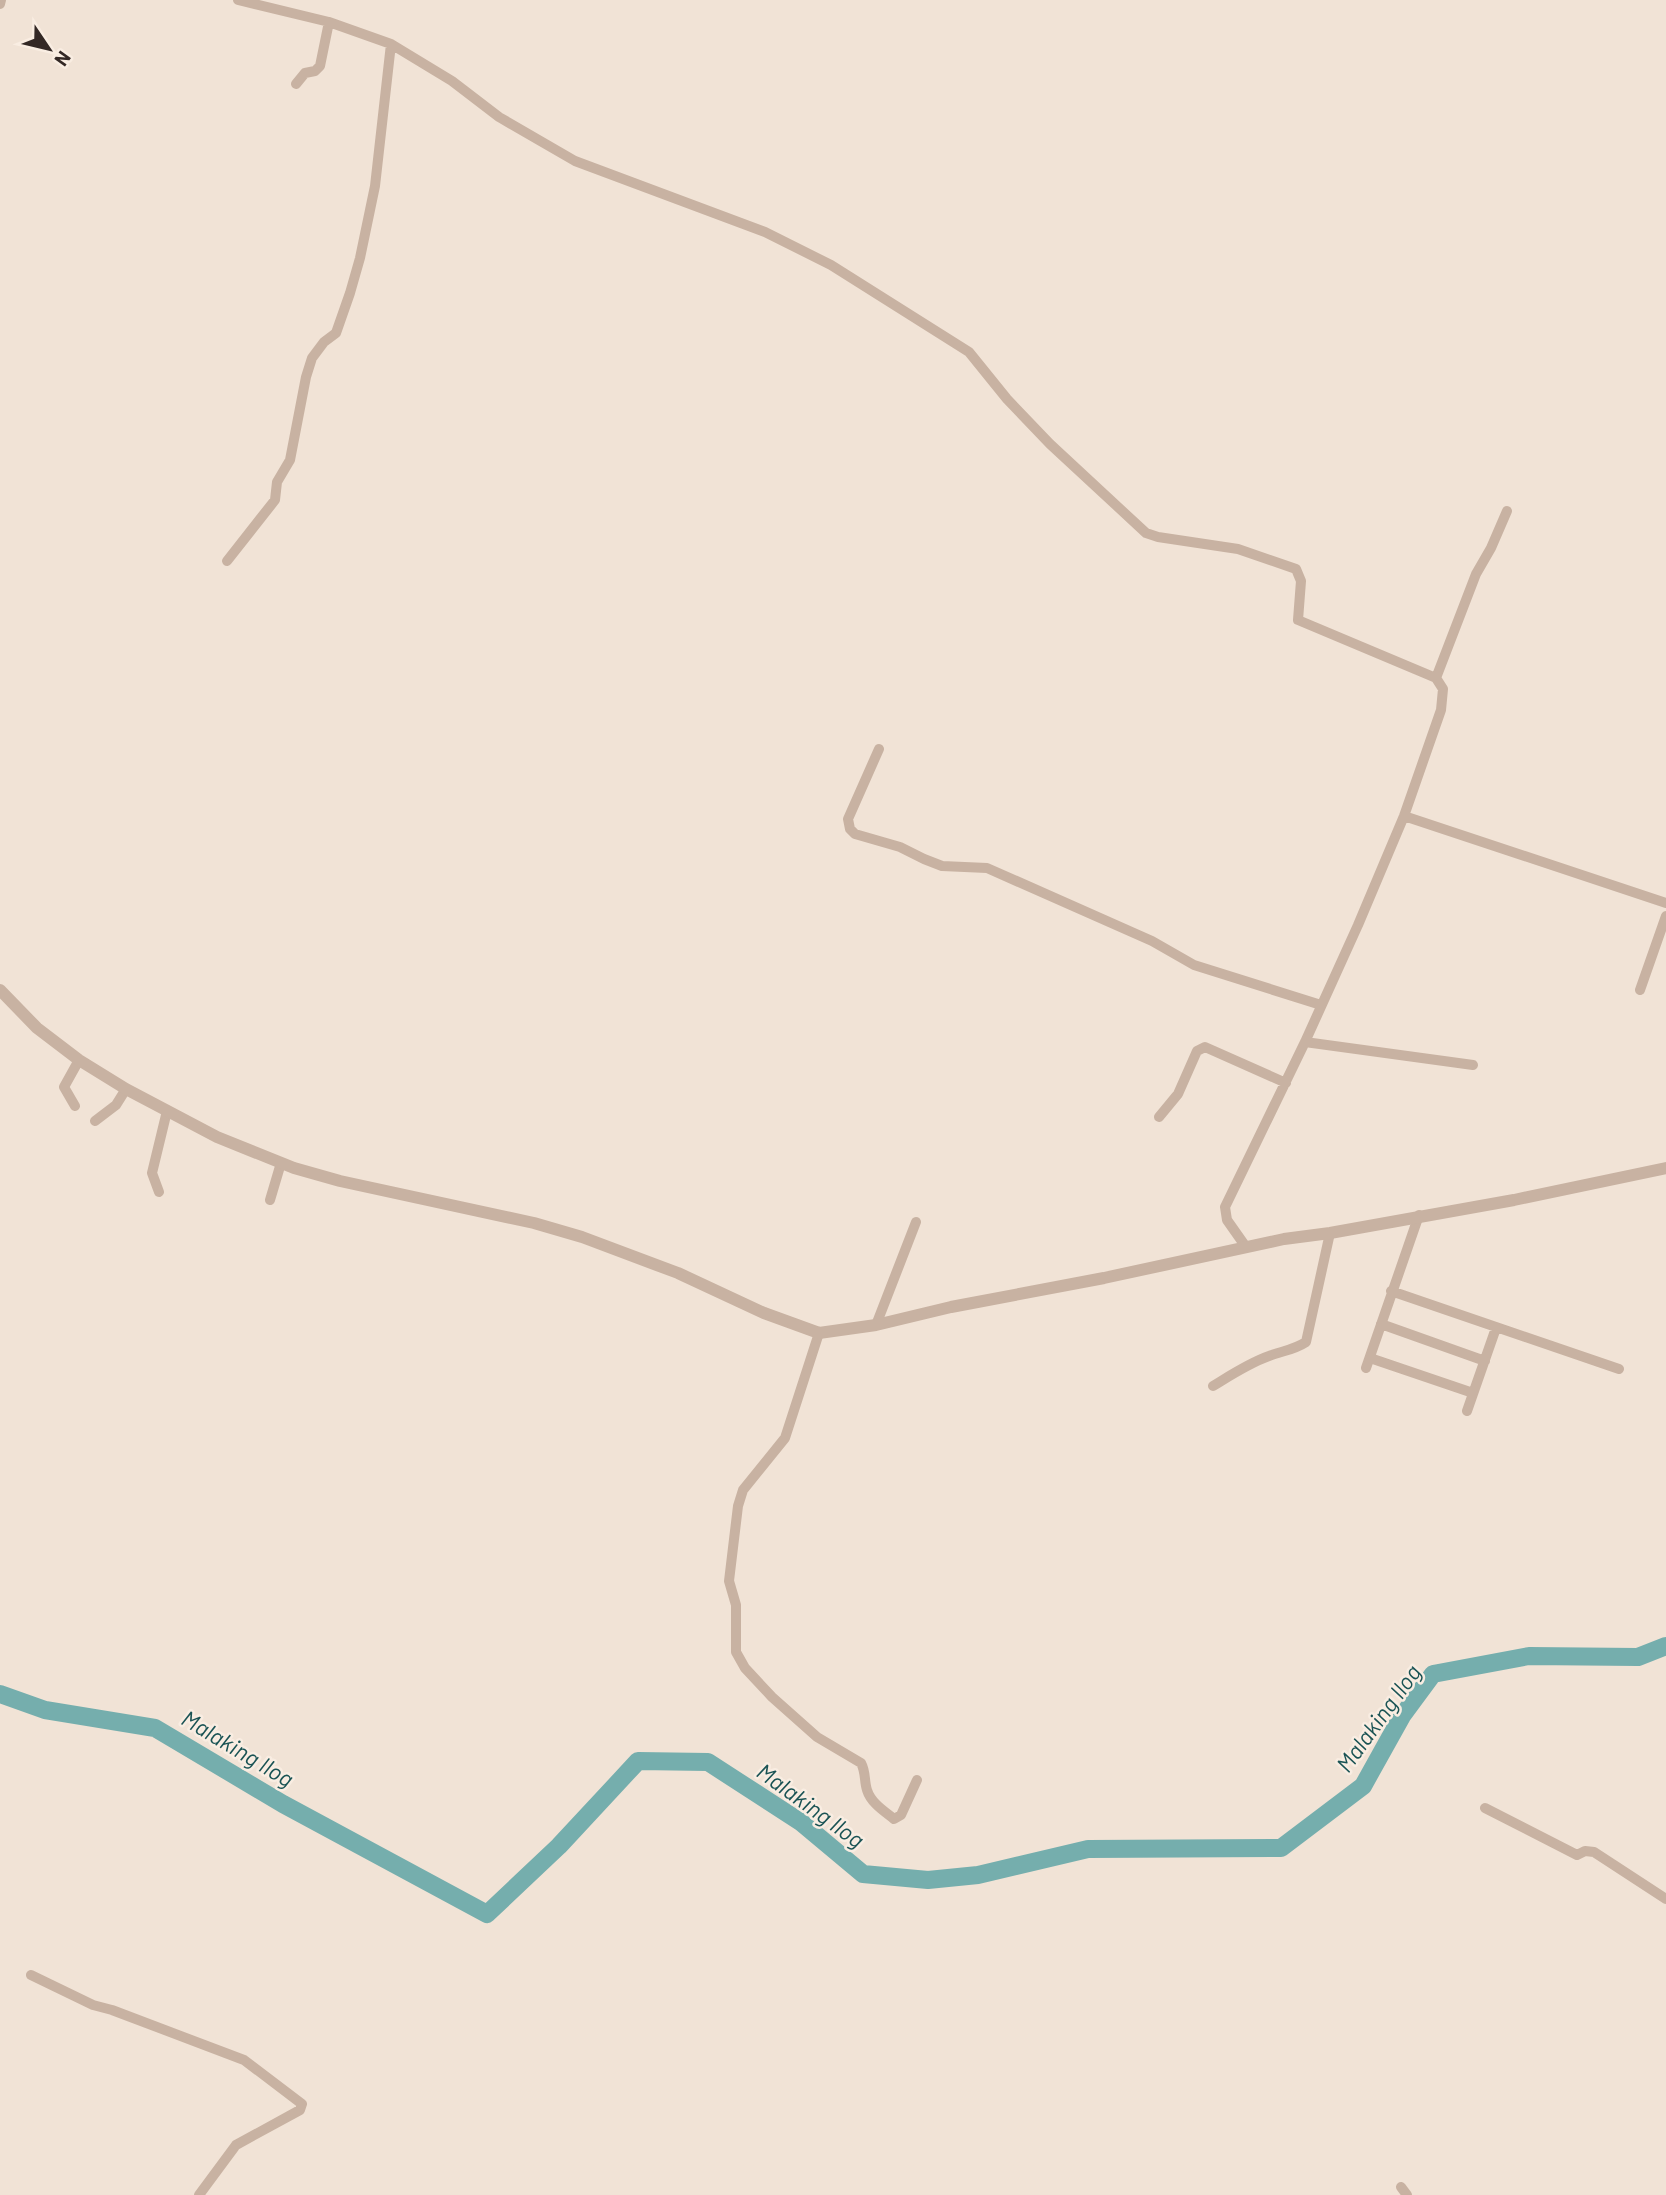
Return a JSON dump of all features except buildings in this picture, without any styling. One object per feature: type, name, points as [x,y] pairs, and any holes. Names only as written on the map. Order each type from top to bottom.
[{"type":"street","points":[[238,0],[329,22],[391,44],[452,81],[499,117],[575,162],[765,232],[831,265],[969,352],[1007,399],[1050,444],[1146,533],[1238,549],[1296,569],[1301,581],[1298,620],[1436,678],[1443,689],[1441,710],[1404,816],[1286,1083],[1225,1207],[1227,1220],[1247,1247]]},
{"type":"street","points":[[296,84],[305,73],[316,71],[320,66],[329,22]]},
{"type":"street","points":[[227,561],[275,500],[276,485],[290,460],[312,358],[324,342],[336,333],[350,293],[375,186],[391,44]]},
{"type":"street","points":[[1436,678],[1475,574],[1491,548],[1507,512]]},
{"type":"street","points":[[879,749],[848,819],[850,830],[855,834],[900,846],[942,866],[987,868],[1152,941],[1194,965],[1321,1005]]},
{"type":"street","points":[[1404,816],[1666,903]]},
{"type":"street","points":[[1640,990],[1666,916]]},
{"type":"street","points":[[0,990],[37,1028],[79,1060],[126,1089],[217,1136],[281,1163],[340,1181],[534,1223],[582,1237],[677,1273],[764,1313],[819,1333],[876,1325],[951,1307],[1247,1247],[1566,1190],[1666,1168]]},
{"type":"street","points":[[1304,1042],[1473,1065]]},
{"type":"street","points":[[1159,1117],[1178,1094],[1197,1051],[1205,1047],[1286,1083]]},
{"type":"street","points":[[75,1106],[64,1087],[79,1060]]},
{"type":"street","points":[[95,1121],[116,1105],[126,1089]]},
{"type":"street","points":[[159,1192],[152,1173],[167,1111]]},
{"type":"street","points":[[270,1200],[281,1163]]},
{"type":"street","points":[[1419,1215],[1368,1363],[1473,1393]]},
{"type":"street","points":[[876,1325],[916,1222]]},
{"type":"street","points":[[1213,1386],[1248,1365],[1297,1348],[1306,1342],[1330,1233]]},
{"type":"street","points":[[1391,1291],[1619,1369]]},
{"type":"street","points":[[1381,1324],[1485,1361]]},
{"type":"street","points":[[1466,1411],[1496,1328]]},
{"type":"street","points":[[819,1333],[785,1438],[743,1490],[738,1506],[729,1581],[736,1605],[736,1653],[745,1668],[772,1697],[817,1737],[860,1763],[864,1769],[867,1790],[875,1803],[894,1819],[901,1815],[917,1780]]},
{"type":"street","points":[[1485,1808],[1577,1855],[1585,1851],[1594,1852],[1666,1899]]},
{"type":"street","points":[[31,1975],[93,2005],[244,2060],[302,2104],[300,2110],[236,2145],[199,2195]]},
{"type":"waterway","name":"Malaking Ilog","points":[[0,1694],[45,1710],[155,1728],[283,1804],[487,1914],[559,1846],[638,1761],[708,1762],[802,1823],[863,1874],[928,1880],[978,1875],[1088,1849],[1281,1848],[1363,1786],[1402,1716],[1433,1674],[1529,1656],[1638,1657],[1666,1646]]}]
